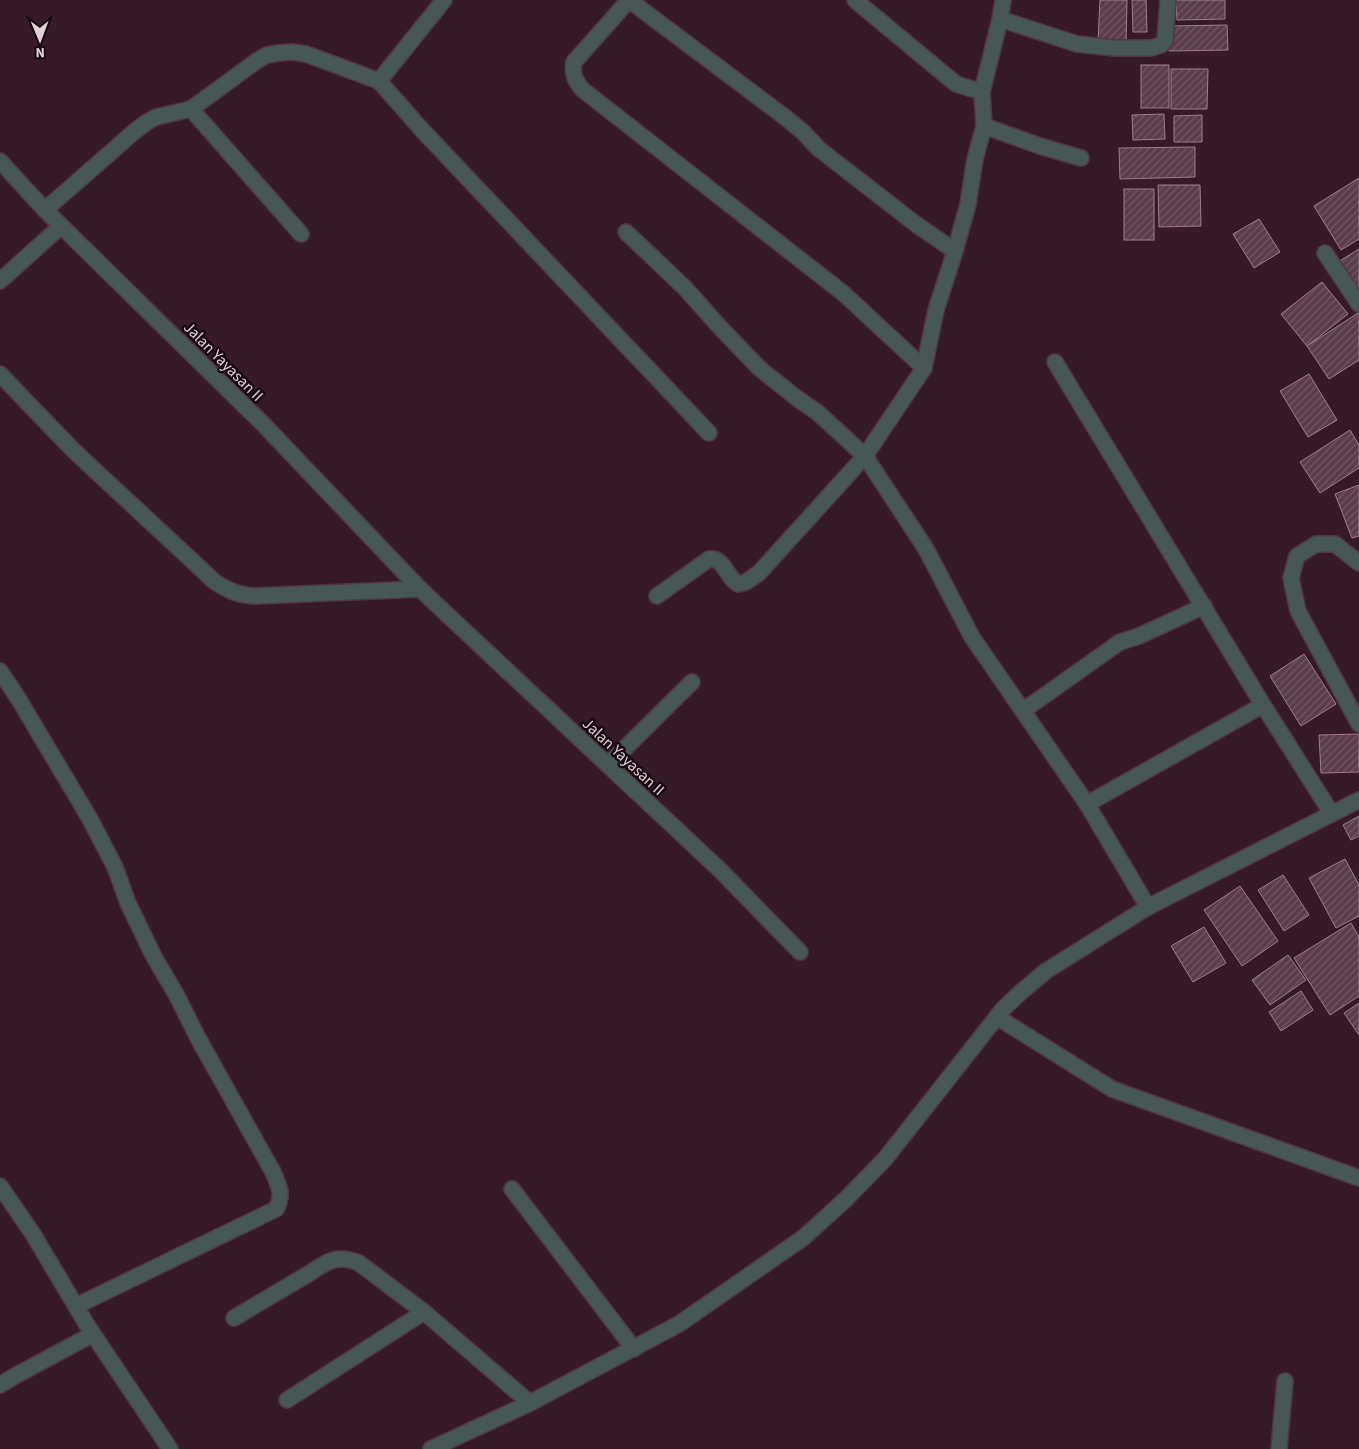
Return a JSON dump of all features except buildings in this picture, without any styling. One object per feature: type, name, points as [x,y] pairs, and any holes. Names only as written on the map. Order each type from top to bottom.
[{"type":"street","points":[[379,81],[444,0]]},
{"type":"street","points":[[924,368],[843,294],[583,90],[574,75],[574,62],[629,0],[786,118],[819,149],[916,225],[955,251]]},
{"type":"street","points":[[855,0],[956,84],[982,92]]},
{"type":"street","points":[[657,596],[705,561],[714,558],[721,563],[735,583],[742,584],[758,573],[865,456],[924,368],[936,310],[968,204],[975,159],[984,126],[982,92],[1003,0]]},
{"type":"street","points":[[1000,19],[1077,44],[1115,48],[1151,48],[1161,45],[1165,41],[1168,0]]},
{"type":"street","points":[[45,210],[135,130],[147,122],[172,112],[191,109],[267,55],[292,52],[306,54],[379,81],[430,138],[709,433]]},
{"type":"street","points":[[191,109],[301,234]]},
{"type":"street","points":[[984,126],[1081,158]]},
{"type":"street","name":"Jalan Yayasan II","points":[[0,161],[45,210],[265,426],[420,589],[721,871],[800,952]]},
{"type":"street","points":[[0,281],[61,226]]},
{"type":"street","points":[[626,232],[685,288],[759,368],[816,412],[865,456],[926,549],[972,637],[1087,804],[1148,907]]},
{"type":"street","points":[[1325,253],[1359,304]]},
{"type":"street","points":[[1056,362],[1332,814]]},
{"type":"street","points":[[0,374],[79,455],[215,582],[233,593],[255,596],[420,589]]},
{"type":"street","points":[[1359,563],[1335,544],[1316,544],[1297,556],[1291,578],[1298,611],[1359,724]]},
{"type":"street","points":[[1024,710],[1120,642],[1139,636],[1204,606]]},
{"type":"street","points":[[0,671],[90,819],[115,867],[128,903],[149,946],[273,1172],[280,1187],[281,1196],[276,1209],[84,1319],[13,1377],[0,1385]]},
{"type":"street","points":[[608,765],[692,682]]},
{"type":"street","points":[[1087,804],[1264,705]]},
{"type":"street","points":[[431,1449],[530,1403],[679,1324],[802,1238],[846,1199],[885,1159],[997,1017],[1021,992],[1046,971],[1148,907],[1359,800]]},
{"type":"street","points":[[997,1017],[1112,1089],[1359,1178]]},
{"type":"street","points":[[0,1186],[34,1234],[84,1319],[170,1449]]},
{"type":"street","points":[[512,1189],[634,1349]]},
{"type":"street","points":[[234,1318],[322,1265],[337,1259],[350,1259],[424,1312],[530,1403]]},
{"type":"street","points":[[286,1400],[424,1312]]},
{"type":"street","points":[[1279,1449],[1285,1381]]}]
